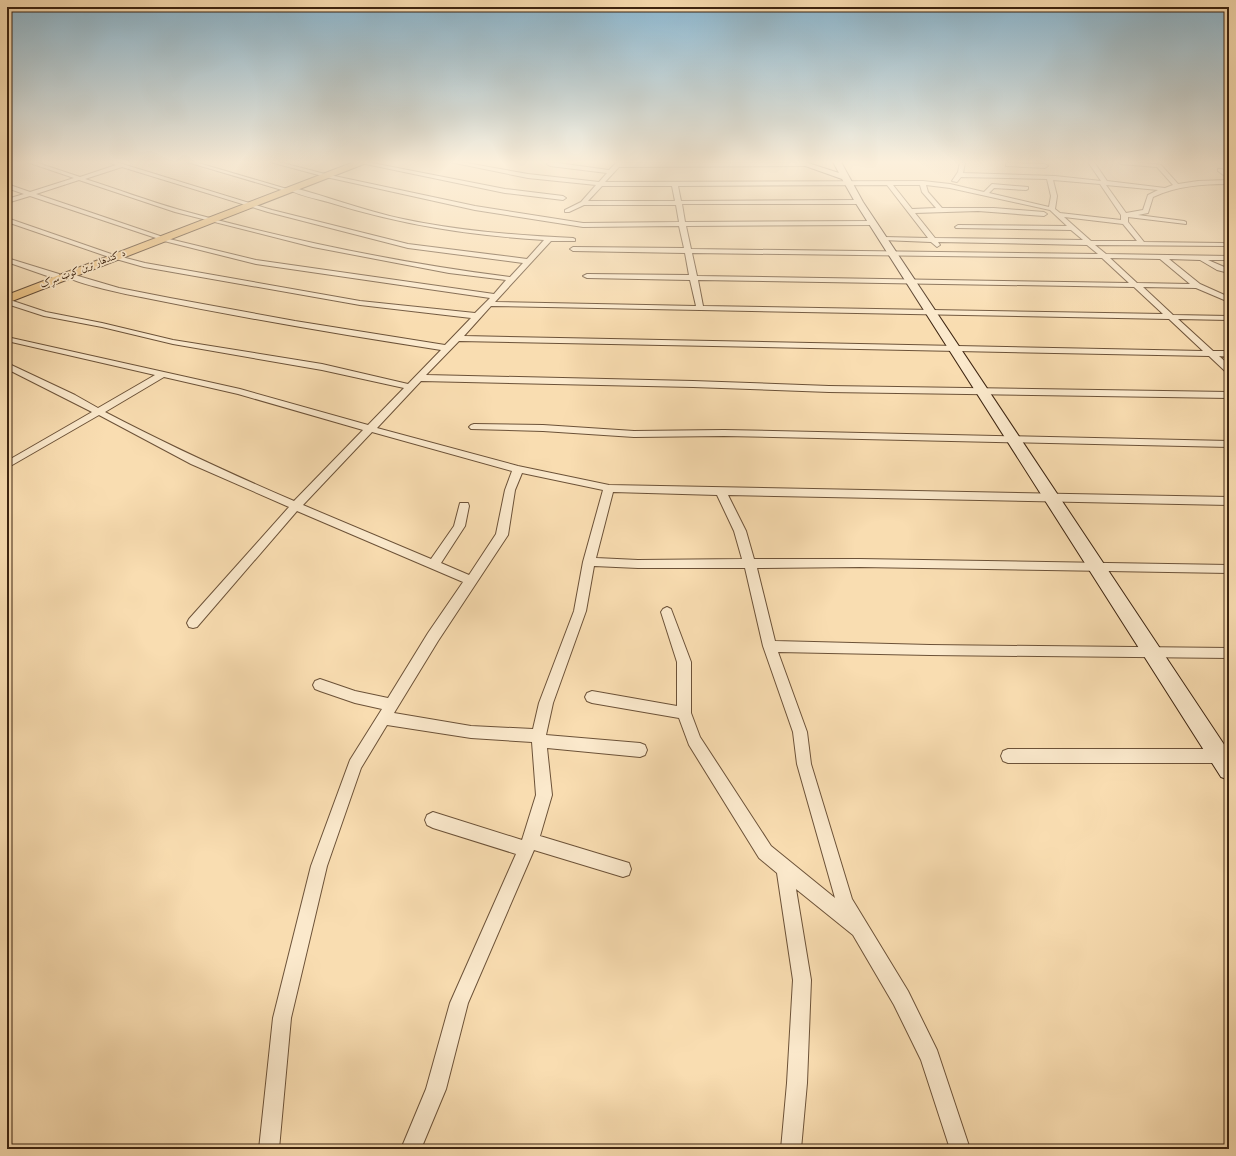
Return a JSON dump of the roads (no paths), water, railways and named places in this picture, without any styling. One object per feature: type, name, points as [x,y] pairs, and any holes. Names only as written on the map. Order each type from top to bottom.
[{"type":"main road","name":"د کندهار ترين کوټ سړک","points":[[7,295],[218,216]]},
{"type":"main road","points":[[868,216],[1095,566],[1224,756],[1229,770]]},
{"type":"main road","name":"د کندهار ترين کوټ سړک","points":[[7,300],[82,268]]},
{"type":"street","points":[[95,216],[160,238],[256,262],[496,296]]},
{"type":"street","points":[[197,216],[347,252],[449,271],[512,278]]},
{"type":"street","points":[[294,216],[408,246],[528,261]]},
{"type":"street","points":[[383,216],[462,231],[573,240]]},
{"type":"street","points":[[522,216],[583,225],[873,223]]},
{"type":"street","points":[[681,216],[700,308]]},
{"type":"street","points":[[915,216],[943,254]]},
{"type":"street","points":[[1059,216],[1229,370]]},
{"type":"street","points":[[1097,216],[1184,223]]},
{"type":"street","points":[[1125,218],[1132,216]]},
{"type":"street","points":[[1125,218],[1142,243]]},
{"type":"street","points":[[7,220],[144,265],[360,304],[477,316]]},
{"type":"street","points":[[958,227],[1071,228]]},
{"type":"street","points":[[193,623],[296,506],[457,338],[549,239]]},
{"type":"street","points":[[884,239],[1223,245]]},
{"type":"street","points":[[573,249],[1229,258]]},
{"type":"street","points":[[1162,258],[1197,286],[1229,300]]},
{"type":"street","points":[[1199,258],[1229,271]]},
{"type":"street","points":[[7,260],[56,276]]},
{"type":"street","points":[[68,275],[88,282],[149,297],[331,330],[447,348]]},
{"type":"street","points":[[587,276],[1197,286]]},
{"type":"street","points":[[7,300],[44,314],[102,325],[173,342],[322,367],[411,386]]},
{"type":"street","points":[[488,304],[1229,318]]},
{"type":"street","points":[[457,338],[1229,354]]},
{"type":"street","points":[[7,345],[12,339],[240,392],[518,469],[609,488],[649,490],[1050,496],[1229,501]]},
{"type":"street","points":[[7,366],[72,397],[189,458],[370,539],[472,580]]},
{"type":"street","points":[[7,465],[163,374]]},
{"type":"street","points":[[419,378],[693,384],[829,389],[981,390],[1229,395]]},
{"type":"street","points":[[474,427],[543,428],[634,434],[740,433],[1229,444]]},
{"type":"street","points":[[269,1149],[282,1018],[319,866],[356,765],[433,637],[502,535],[510,490],[518,469]]},
{"type":"street","points":[[411,1149],[436,1089],[459,1004],[528,845],[544,795],[540,738],[546,703],[580,611],[589,562],[609,488]]},
{"type":"street","points":[[721,491],[740,531],[750,564],[770,646],[800,732],[806,770],[845,903],[901,998],[930,1057],[960,1149]]},
{"type":"street","points":[[434,564],[459,526],[464,506]]},
{"type":"street","points":[[589,562],[638,564],[860,563],[1229,569]]},
{"type":"street","points":[[667,612],[684,662],[684,713],[694,740],[765,852],[859,929]]},
{"type":"street","points":[[770,646],[930,650],[1229,653]]},
{"type":"street","points":[[320,685],[355,697],[392,704]]},
{"type":"street","points":[[592,697],[684,713]]},
{"type":"street","points":[[384,718],[471,732],[540,738],[640,750]]},
{"type":"street","points":[[1008,756],[1224,756]]},
{"type":"street","points":[[433,820],[623,868]]},
{"type":"street","points":[[786,869],[802,980],[797,1082],[791,1149]]}]
